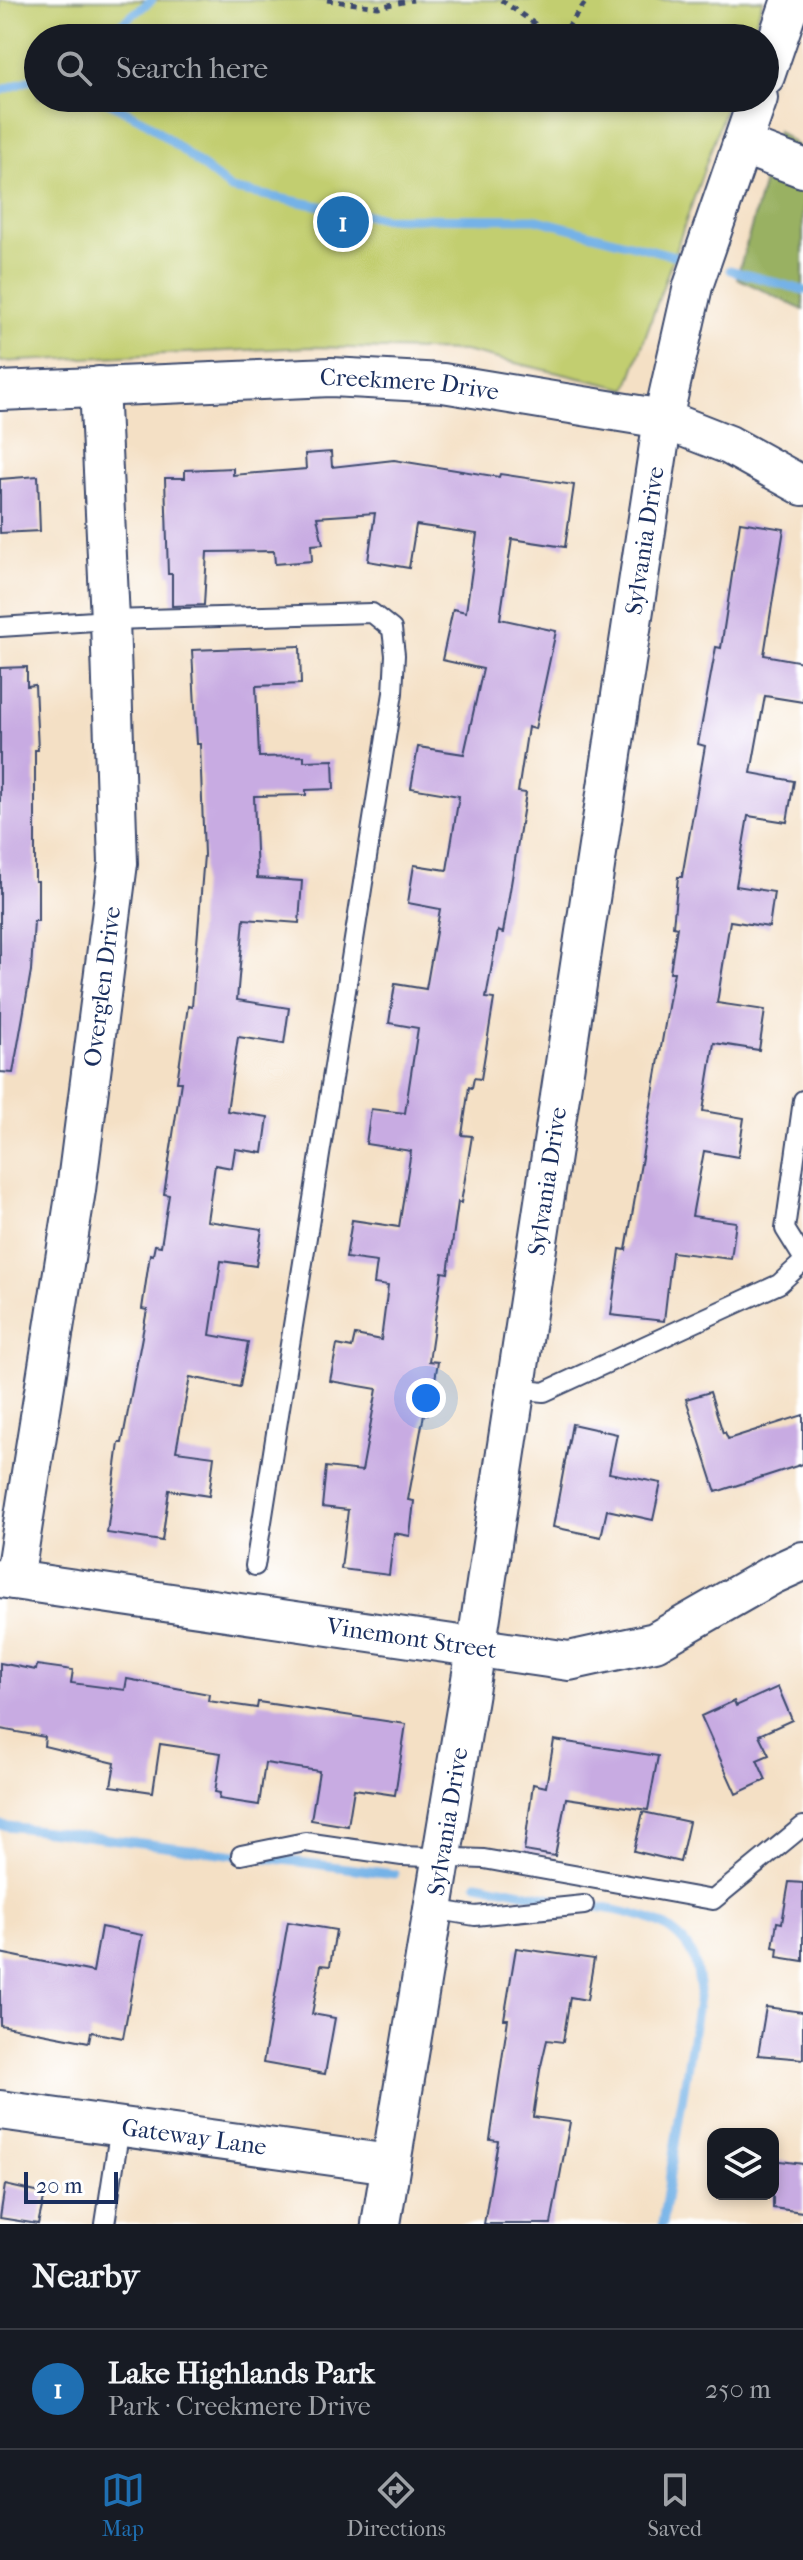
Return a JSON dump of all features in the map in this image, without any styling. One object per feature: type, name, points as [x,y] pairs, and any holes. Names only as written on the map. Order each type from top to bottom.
[{"type":"street","points":[[779,35],[791,0]]},
{"type":"street","name":"Sylvania Drive","points":[[381,2224],[476,1649],[663,419],[693,286],[753,112]]},
{"type":"street","points":[[742,145],[803,168]]},
{"type":"street","name":"Creekmere Drive","points":[[0,391],[331,377],[443,383],[663,419],[729,445],[803,486]]},
{"type":"street","name":"Overglen Drive","points":[[7,1579],[76,1190],[118,863],[99,386]]},
{"type":"street","name":"Vinemont Street","points":[[7,1579],[569,1661],[655,1642],[772,1575],[803,1561]]},
{"type":"street","name":"Gateway Lane","points":[[0,2110],[390,2164]]},
{"type":"lane","points":[[0,627],[110,620],[372,613],[392,629],[395,655],[393,693],[255,1566]]},
{"type":"lane","points":[[515,1389],[544,1392],[779,1284],[803,1260],[785,1229],[803,1100]]},
{"type":"lane","points":[[241,1855],[305,1842],[402,1856],[484,1859],[713,1900],[803,1826]]},
{"type":"lane","points":[[433,1909],[475,1916],[584,1905]]},
{"type":"lane","points":[[105,2224],[120,2127]]},
{"type":"path","points":[[327,0],[378,7],[413,0]]},
{"type":"path","points":[[501,0],[537,24]]},
{"type":"path","points":[[569,24],[587,0]]},
{"type":"green space","points":[[0,0],[763,0],[755,24],[24,24],[24,112],[724,112],[627,389],[464,351],[310,347],[0,362]]},
{"type":"green space","points":[[778,131],[803,151],[803,310],[737,278]]},
{"type":"building","points":[[331,452],[332,467],[394,460],[574,485],[565,547],[512,539],[500,619],[556,631],[535,729],[528,727],[518,792],[526,793],[503,933],[498,931],[486,998],[494,999],[481,1079],[474,1078],[472,1088],[469,1087],[462,1135],[472,1136],[461,1203],[458,1202],[448,1273],[442,1272],[429,1361],[438,1362],[429,1414],[424,1414],[408,1500],[414,1501],[410,1536],[394,1533],[389,1575],[341,1569],[348,1510],[322,1507],[326,1467],[362,1471],[377,1389],[330,1381],[337,1345],[352,1348],[355,1335],[381,1340],[388,1286],[374,1284],[377,1262],[346,1258],[352,1220],[399,1227],[411,1151],[366,1144],[371,1109],[405,1113],[418,1028],[389,1023],[395,984],[426,989],[440,909],[408,903],[414,865],[447,870],[459,796],[411,788],[418,747],[464,754],[483,669],[442,660],[453,609],[466,612],[477,534],[416,525],[409,568],[368,561],[375,513],[317,517],[323,544],[311,545],[312,561],[275,564],[274,551],[207,552],[204,605],[172,606],[172,574],[168,574],[165,478],[185,478],[185,470],[233,468],[233,475],[306,469],[305,454]]},
{"type":"building","points":[[38,476],[40,531],[0,533],[0,479]]},
{"type":"building","points":[[740,522],[784,529],[764,655],[803,662],[803,702],[765,696],[751,773],[794,781],[787,822],[748,816],[736,886],[774,892],[769,927],[730,921],[717,1003],[765,1010],[759,1050],[714,1043],[703,1111],[744,1118],[738,1157],[704,1151],[692,1216],[736,1222],[731,1259],[672,1252],[664,1321],[611,1315],[620,1249],[626,1250],[674,972],[670,972],[677,927],[673,926],[678,877],[682,877],[705,746],[698,744],[716,647],[721,648]]},
{"type":"building","points":[[300,646],[301,684],[256,686],[259,757],[304,756],[304,761],[333,760],[334,789],[306,790],[306,795],[254,796],[257,878],[302,881],[299,923],[244,919],[237,1000],[289,1008],[284,1044],[238,1037],[227,1111],[268,1117],[263,1153],[235,1149],[232,1168],[215,1165],[207,1221],[262,1229],[256,1266],[221,1261],[210,1335],[248,1342],[240,1387],[190,1377],[176,1451],[214,1456],[209,1496],[169,1490],[162,1541],[107,1533],[119,1443],[122,1443],[147,1310],[142,1309],[150,1254],[153,1255],[155,1245],[161,1246],[169,1195],[164,1194],[181,1082],[177,1082],[188,1006],[192,1007],[204,855],[200,744],[197,744],[192,650]]},
{"type":"building","points":[[27,667],[27,686],[35,685],[38,750],[35,750],[35,881],[38,881],[38,921],[34,921],[31,971],[13,1073],[0,1072],[0,668]]},
{"type":"building","points":[[710,1392],[723,1433],[728,1439],[803,1415],[803,1464],[716,1492],[686,1399]]},
{"type":"building","points":[[572,1424],[617,1434],[609,1473],[661,1483],[653,1520],[607,1510],[601,1537],[553,1527]]},
{"type":"building","points":[[0,1663],[36,1670],[37,1665],[73,1670],[71,1683],[125,1690],[127,1679],[209,1694],[208,1701],[257,1708],[258,1702],[406,1724],[395,1795],[354,1789],[348,1826],[311,1820],[319,1771],[265,1763],[259,1805],[219,1799],[220,1793],[215,1792],[221,1753],[160,1744],[153,1792],[111,1786],[115,1763],[44,1746],[45,1737],[0,1729]]},
{"type":"building","points":[[778,1687],[792,1720],[759,1735],[769,1755],[757,1760],[766,1780],[736,1794],[701,1716],[734,1701],[736,1706]]},
{"type":"building","points":[[554,1740],[658,1756],[648,1810],[566,1798],[555,1856],[524,1851],[533,1784],[546,1787]]},
{"type":"building","points":[[643,1812],[689,1822],[680,1862],[634,1851]]},
{"type":"building","points":[[789,1882],[803,1883],[803,1961],[777,1957],[778,1948],[773,1947],[777,1922],[782,1923]]},
{"type":"building","points":[[288,1922],[336,1930],[330,1966],[321,1965],[312,2014],[335,2018],[325,2074],[263,2063]]},
{"type":"building","points":[[101,1927],[142,1935],[123,2038],[91,2032],[89,2042],[0,2025],[0,1953],[93,1972]]},
{"type":"building","points":[[516,1948],[594,1959],[587,2000],[570,1997],[563,2042],[547,2040],[540,2070],[533,2117],[570,2122],[551,2224],[484,2224],[498,2141],[490,2140]]},
{"type":"building","points":[[766,2007],[803,2012],[803,2059],[758,2055]]},
{"type":"building","points":[[779,2161],[803,2164],[803,2212],[773,2208],[773,2200],[779,2200]]},
{"type":"building","points":[[5,2185],[45,2194],[38,2224],[0,2218]]},
{"type":"waterway","points":[[120,24],[152,0]]},
{"type":"waterway","points":[[0,91],[24,82]]},
{"type":"waterway","points":[[127,112],[148,123],[231,189],[383,218],[535,219],[679,257]]},
{"type":"waterway","points":[[730,270],[803,290]]},
{"type":"waterway","points":[[0,1825],[244,1856]]},
{"type":"waterway","points":[[259,1857],[394,1874]]},
{"type":"waterway","points":[[477,1883],[567,1901]]},
{"type":"waterway","points":[[581,1904],[657,1922],[682,1940],[696,1966],[700,1990],[662,2224]]},
{"type":"place","name":"Lake Highlands Park","points":[[343,222]]}]
